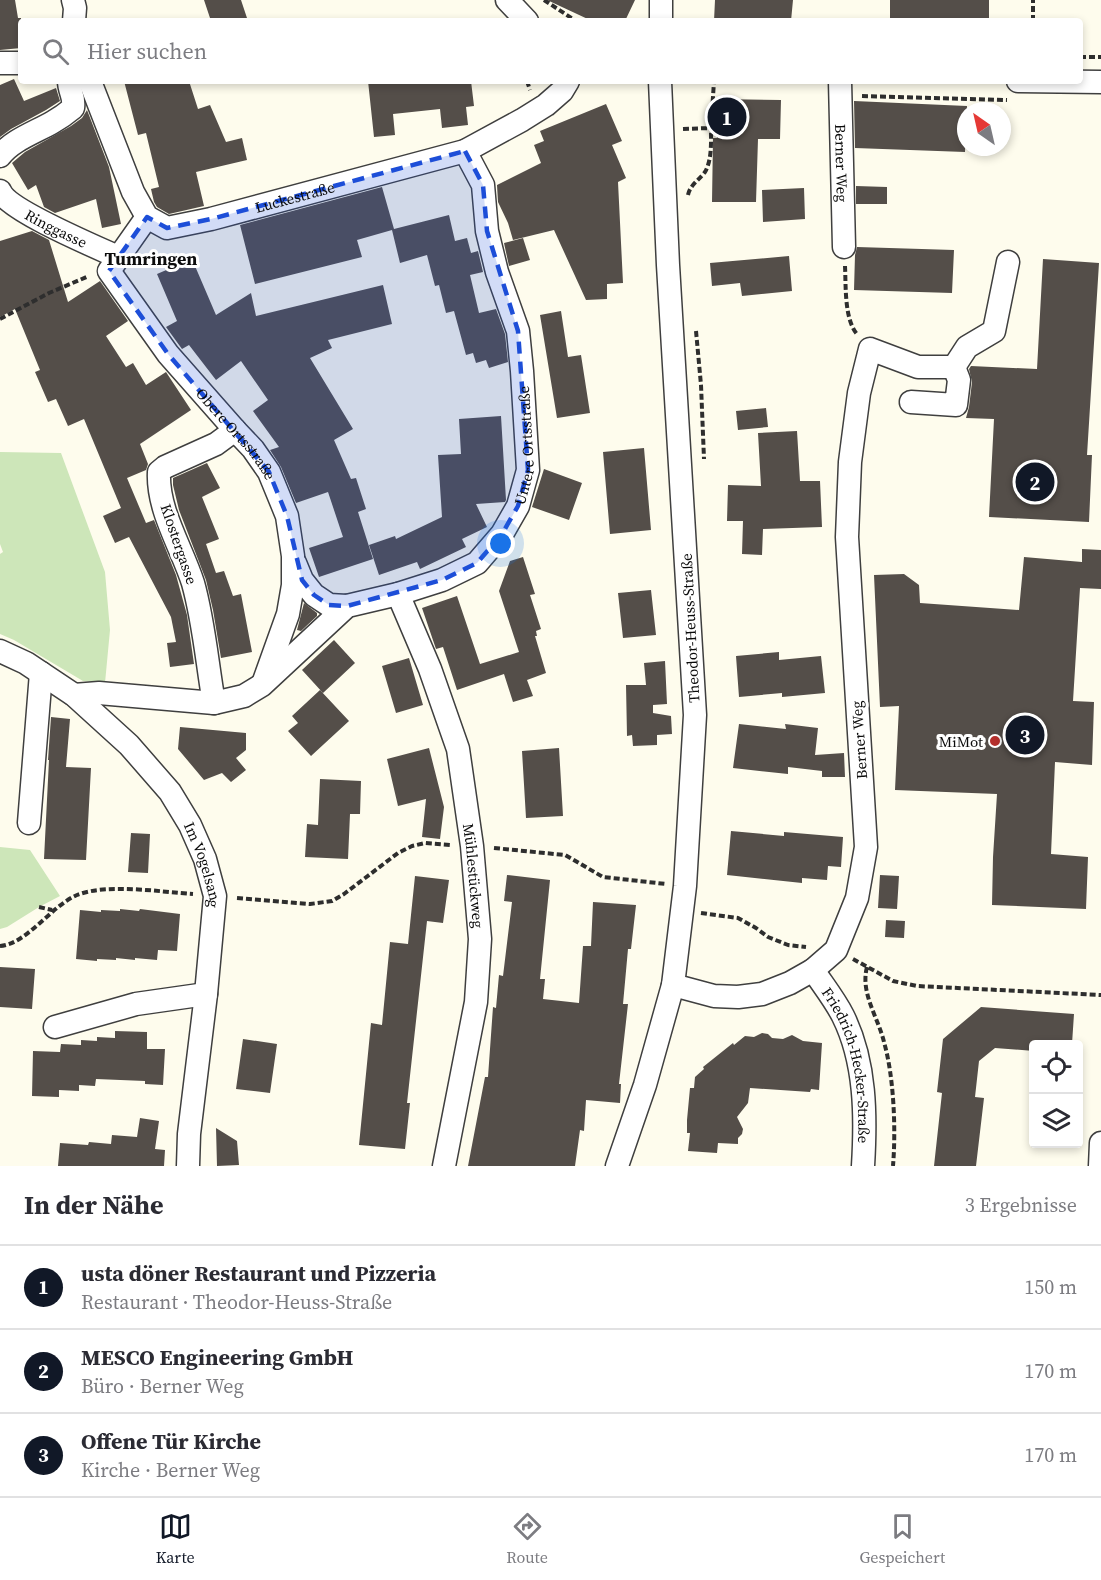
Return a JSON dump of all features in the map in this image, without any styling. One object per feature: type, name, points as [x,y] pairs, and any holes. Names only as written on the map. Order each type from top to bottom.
[{"type":"street","points":[[73,0],[74,18]]},
{"type":"street","points":[[507,0],[524,18]]},
{"type":"street","points":[[661,0],[661,18]]},
{"type":"street","points":[[0,63],[18,63]]},
{"type":"street","points":[[1083,84],[1101,82]]},
{"type":"street","points":[[0,156],[15,143],[54,122],[74,108],[75,100],[69,84]]},
{"type":"street","points":[[90,84],[133,192],[147,217],[113,264]]},
{"type":"street","name":"Luckestraße","points":[[147,217],[166,228],[211,219],[465,151],[546,105],[562,91],[566,84]]},
{"type":"street","name":"Theodor-Heuss-Straße","points":[[617,1166],[645,1085],[673,985],[685,886],[695,715],[660,84]]},
{"type":"street","points":[[1014,91],[1082,84]]},
{"type":"street","name":"Berner Weg","points":[[840,88],[844,247]]},
{"type":"street","name":"Untere Ortsstraße","points":[[293,556],[302,580],[314,595],[329,605],[347,606],[398,594],[442,580],[477,562],[502,534],[518,506],[528,470],[518,331],[497,272],[487,231],[483,185],[465,151]]},
{"type":"street","name":"Ringgasse","points":[[0,191],[2,196],[12,204],[113,264]]},
{"type":"street","points":[[954,367],[967,347],[994,331],[1008,261]]},
{"type":"street","name":"Obere Ortsstraße","points":[[113,264],[168,354],[253,449],[269,472],[287,516],[293,556],[293,585],[288,614],[262,685]]},
{"type":"street","points":[[870,349],[918,367],[954,367]]},
{"type":"street","name":"Berner Weg","points":[[673,985],[714,996],[738,997],[762,994],[790,983],[813,970],[836,950],[857,898],[866,847],[847,537],[850,462],[859,393],[870,349]]},
{"type":"street","points":[[911,402],[956,405],[959,380],[954,367]]},
{"type":"street","name":"Klostergasse","points":[[214,703],[198,604],[192,581],[167,516],[159,472],[165,467],[216,444],[235,430]]},
{"type":"street","name":"Mühlestückweg","points":[[398,594],[430,669],[458,749],[472,846],[480,939],[476,1002],[444,1166]]},
{"type":"street","name":"Untere Ortsstraße","points":[[74,695],[99,693],[214,703],[244,696],[262,685],[347,606]]},
{"type":"street","name":"Im Vogelsang","points":[[0,651],[26,663],[74,695],[129,745],[170,792],[190,825],[205,859],[215,896],[189,1134],[188,1166]]},
{"type":"street","points":[[29,823],[41,673]]},
{"type":"street","name":"Friedrich-Hecker-Straße","points":[[813,970],[843,1016],[854,1044],[861,1073],[866,1127],[863,1166]]},
{"type":"street","points":[[55,1027],[136,1004],[206,994]]},
{"type":"street","points":[[1100,1166],[1101,1143]]},
{"type":"path","points":[[544,0],[571,18]]},
{"type":"path","points":[[1033,0],[1033,18]]},
{"type":"path","points":[[1083,57],[1101,57]]},
{"type":"path","points":[[687,203],[689,189],[705,172],[708,165],[714,84]]},
{"type":"path","points":[[840,88],[991,98],[1014,91]]},
{"type":"path","points":[[662,130],[711,128]]},
{"type":"path","points":[[844,247],[848,318],[852,329],[870,349]]},
{"type":"path","points":[[0,319],[49,292],[97,273],[113,264]]},
{"type":"path","points":[[696,327],[704,466]]},
{"type":"path","points":[[0,946],[3,947],[17,940],[53,910],[76,896],[112,889],[310,904],[332,901],[398,853],[425,843],[565,855],[603,877],[685,886]]},
{"type":"path","points":[[39,907],[53,910]]},
{"type":"path","points":[[682,910],[738,918],[768,937],[788,945],[836,950],[893,981],[917,986],[1101,995]]},
{"type":"path","points":[[867,967],[864,978],[865,990],[885,1042],[890,1072],[894,1119],[893,1166]]},
{"type":"highlighted area","points":[[465,151],[483,185],[487,231],[518,331],[528,470],[518,506],[502,534],[477,563],[442,580],[347,606],[329,605],[314,595],[302,580],[287,516],[269,472],[168,354],[109,271],[147,217],[167,228],[211,219]]},
{"type":"green space","points":[[0,452],[61,453],[105,572],[110,630],[105,683],[83,681],[0,634],[0,554],[3,552],[0,544]]},
{"type":"green space","points":[[0,847],[30,850],[60,896],[0,929]]},
{"type":"building","points":[[0,0],[15,0],[18,18],[18,48],[0,50]]},
{"type":"building","points":[[204,0],[241,0],[247,18],[210,18]]},
{"type":"building","points":[[547,0],[635,0],[626,18],[586,18]]},
{"type":"building","points":[[715,0],[793,0],[791,18],[714,18]]},
{"type":"building","points":[[890,0],[989,0],[989,18],[890,18]]},
{"type":"building","points":[[14,79],[24,101],[56,88],[60,101],[0,137],[0,85]]},
{"type":"building","points":[[125,84],[190,84],[198,109],[210,105],[226,142],[242,138],[247,160],[196,172],[204,206],[169,214],[157,207],[154,202],[151,189],[159,187],[146,133],[138,135]]},
{"type":"building","points":[[368,84],[471,84],[474,106],[466,107],[468,125],[442,128],[440,109],[393,114],[395,135],[374,137]]},
{"type":"building","points":[[717,99],[781,100],[780,139],[758,139],[756,202],[712,202],[713,138],[717,138]]},
{"type":"building","points":[[854,101],[957,106],[957,152],[855,148]]},
{"type":"building","points":[[606,104],[622,141],[612,145],[626,178],[618,182],[623,283],[607,284],[607,299],[586,300],[554,230],[513,240],[498,202],[497,185],[541,163],[534,145],[544,141],[540,131]]},
{"type":"building","points":[[87,110],[109,167],[121,224],[102,228],[96,199],[55,213],[44,207],[36,185],[28,190],[12,163],[25,152],[71,126],[82,118]]},
{"type":"building","points":[[856,186],[887,187],[887,204],[856,204]]},
{"type":"building","points":[[382,187],[394,229],[449,215],[455,241],[467,238],[471,253],[478,251],[483,272],[470,275],[479,313],[496,309],[505,334],[508,362],[489,368],[486,360],[476,363],[473,353],[466,355],[454,311],[446,313],[439,285],[435,286],[427,255],[400,263],[392,230],[357,240],[362,257],[255,284],[240,225]]},
{"type":"building","points":[[804,188],[805,219],[763,222],[762,190]]},
{"type":"building","points":[[32,231],[49,240],[68,302],[100,281],[128,321],[106,336],[126,367],[133,363],[146,385],[166,372],[191,410],[140,444],[148,464],[146,470],[127,478],[146,523],[154,520],[176,575],[187,615],[194,664],[170,667],[167,643],[176,642],[171,617],[129,537],[115,543],[103,516],[121,508],[84,419],[68,426],[56,399],[48,402],[35,372],[40,370],[15,309],[0,317],[0,241]]},
{"type":"building","points":[[523,238],[530,260],[509,266],[504,243]]},
{"type":"building","points":[[857,247],[954,250],[952,293],[854,290]]},
{"type":"building","points":[[789,256],[792,291],[742,296],[740,283],[712,286],[710,263]]},
{"type":"building","points":[[192,259],[216,315],[251,293],[256,316],[383,285],[392,324],[328,340],[332,348],[310,358],[353,429],[334,440],[351,479],[356,478],[366,509],[358,512],[373,559],[319,577],[309,548],[343,537],[328,492],[296,503],[281,467],[270,450],[279,447],[253,411],[268,400],[241,361],[216,380],[189,345],[182,349],[166,327],[177,321],[157,274]]},
{"type":"building","points":[[1043,259],[1099,263],[1087,455],[1092,455],[1089,522],[989,517],[994,419],[966,418],[972,382],[969,369],[971,366],[1037,369]]},
{"type":"building","points":[[561,311],[568,357],[581,355],[590,413],[557,418],[540,315]]},
{"type":"building","points":[[766,408],[768,427],[738,430],[736,411]]},
{"type":"building","points":[[501,416],[506,500],[505,502],[476,504],[487,527],[462,539],[466,547],[420,569],[417,562],[379,575],[369,545],[395,536],[396,539],[442,517],[438,455],[461,454],[459,419]]},
{"type":"building","points":[[797,431],[800,481],[820,481],[822,527],[763,529],[762,555],[742,554],[743,521],[727,521],[728,485],[761,486],[758,433]]},
{"type":"building","points":[[644,448],[651,530],[610,534],[603,452]]},
{"type":"building","points":[[207,463],[220,488],[202,497],[219,539],[206,544],[216,573],[224,571],[233,596],[241,594],[252,652],[221,658],[206,580],[179,510],[173,485],[173,478]]},
{"type":"building","points":[[544,469],[582,483],[569,520],[532,507]]},
{"type":"building","name":"MiMot","points":[[1082,549],[1101,550],[1101,589],[1080,588],[1073,701],[1094,702],[1092,765],[1055,762],[1051,854],[1088,857],[1086,909],[992,905],[997,794],[895,790],[899,706],[880,707],[874,575],[904,574],[919,585],[920,603],[1019,610],[1024,557],[1082,562]]},
{"type":"building","points":[[523,557],[535,594],[530,595],[541,629],[536,631],[537,636],[535,636],[546,673],[527,680],[533,696],[513,702],[504,674],[457,690],[443,647],[436,649],[422,608],[457,596],[480,664],[519,652],[499,591],[510,561]]},
{"type":"building","points":[[651,590],[656,635],[623,638],[618,593]]},
{"type":"building","points":[[304,603],[317,613],[317,616],[301,631],[297,630]]},
{"type":"building","points":[[334,640],[355,663],[323,693],[302,670]]},
{"type":"building","points":[[779,652],[779,660],[821,656],[825,693],[782,697],[782,693],[739,697],[736,656]]},
{"type":"building","points":[[409,658],[423,705],[396,713],[382,666]]},
{"type":"building","points":[[665,661],[667,704],[653,705],[653,713],[671,716],[672,734],[657,735],[657,745],[633,746],[632,735],[627,736],[626,685],[646,685],[644,663]]},
{"type":"building","points":[[320,690],[349,721],[311,756],[288,731],[298,723],[292,716]]},
{"type":"building","points":[[51,717],[70,719],[66,767],[91,768],[86,860],[44,859]]},
{"type":"building","points":[[739,724],[786,729],[785,724],[818,728],[815,755],[844,753],[845,777],[822,777],[822,771],[788,767],[788,774],[733,768]]},
{"type":"building","points":[[180,727],[246,733],[246,750],[236,758],[246,770],[231,782],[222,773],[204,780],[178,749]]},
{"type":"building","points":[[429,748],[444,807],[440,839],[422,837],[426,799],[398,806],[387,759]]},
{"type":"building","points":[[559,748],[563,816],[526,818],[522,751]]},
{"type":"building","points":[[320,779],[361,781],[360,814],[350,814],[348,859],[305,857],[307,824],[318,825]]},
{"type":"building","points":[[731,831],[784,836],[784,832],[843,837],[841,867],[828,866],[827,880],[802,878],[802,883],[727,875]]},
{"type":"building","points":[[131,833],[150,834],[148,873],[128,872]]},
{"type":"building","points":[[507,875],[550,880],[540,979],[545,979],[543,999],[579,1003],[583,946],[591,946],[593,902],[636,905],[631,949],[628,949],[623,1004],[628,1004],[619,1084],[621,1084],[620,1103],[586,1100],[584,1131],[580,1130],[575,1166],[468,1166],[485,1077],[488,1077],[493,1007],[496,1008],[499,975],[503,976],[512,902],[504,901]]},
{"type":"building","points":[[880,875],[899,876],[897,909],[878,908]]},
{"type":"building","points":[[415,876],[449,880],[443,923],[427,921],[407,1103],[410,1103],[405,1149],[359,1145],[371,1023],[382,1025],[390,942],[408,944]]},
{"type":"building","points":[[120,909],[180,914],[177,951],[158,950],[157,960],[76,959],[80,910],[101,912],[101,910],[120,911]]},
{"type":"building","points":[[886,920],[905,921],[904,938],[885,937]]},
{"type":"building","points":[[0,967],[35,969],[32,1009],[0,1007]]},
{"type":"building","points":[[981,1007],[1074,1014],[1072,1040],[1029,1040],[1029,1051],[995,1048],[979,1061],[975,1097],[984,1098],[976,1166],[934,1166],[942,1093],[937,1092],[943,1039]]},
{"type":"building","points":[[115,1031],[147,1032],[147,1049],[165,1049],[163,1085],[145,1084],[145,1081],[96,1079],[95,1086],[79,1085],[79,1091],[59,1090],[59,1097],[32,1096],[33,1051],[60,1052],[61,1044],[81,1045],[81,1040],[97,1041],[97,1037],[115,1038]]},
{"type":"building","points":[[762,1033],[772,1038],[783,1039],[792,1035],[803,1041],[822,1043],[819,1090],[811,1089],[810,1092],[750,1088],[748,1103],[737,1117],[743,1129],[738,1138],[738,1144],[718,1143],[717,1153],[688,1151],[690,1133],[687,1133],[687,1120],[690,1088],[694,1088],[695,1077],[704,1069],[703,1067],[733,1043],[734,1045],[745,1036],[754,1037]]},
{"type":"building","points":[[243,1039],[277,1044],[270,1093],[236,1089]]},
{"type":"building","points":[[140,1118],[159,1121],[155,1149],[165,1150],[164,1166],[58,1166],[60,1143],[111,1144],[112,1135],[137,1137]]},
{"type":"building","points":[[216,1128],[237,1141],[239,1165],[217,1166]]},
{"type":"place","name":"usta döner Restaurant und Pizzeria","points":[[727,117]]},
{"type":"place","name":"MESCO Engineering GmbH","points":[[1035,482]]},
{"type":"place","name":"Offene Tür Kirche","points":[[1025,735]]},
{"type":"place","name":"MiMot","points":[[995,741]]},
{"type":"district","name":"Tumringen","points":[[151,258]]}]
